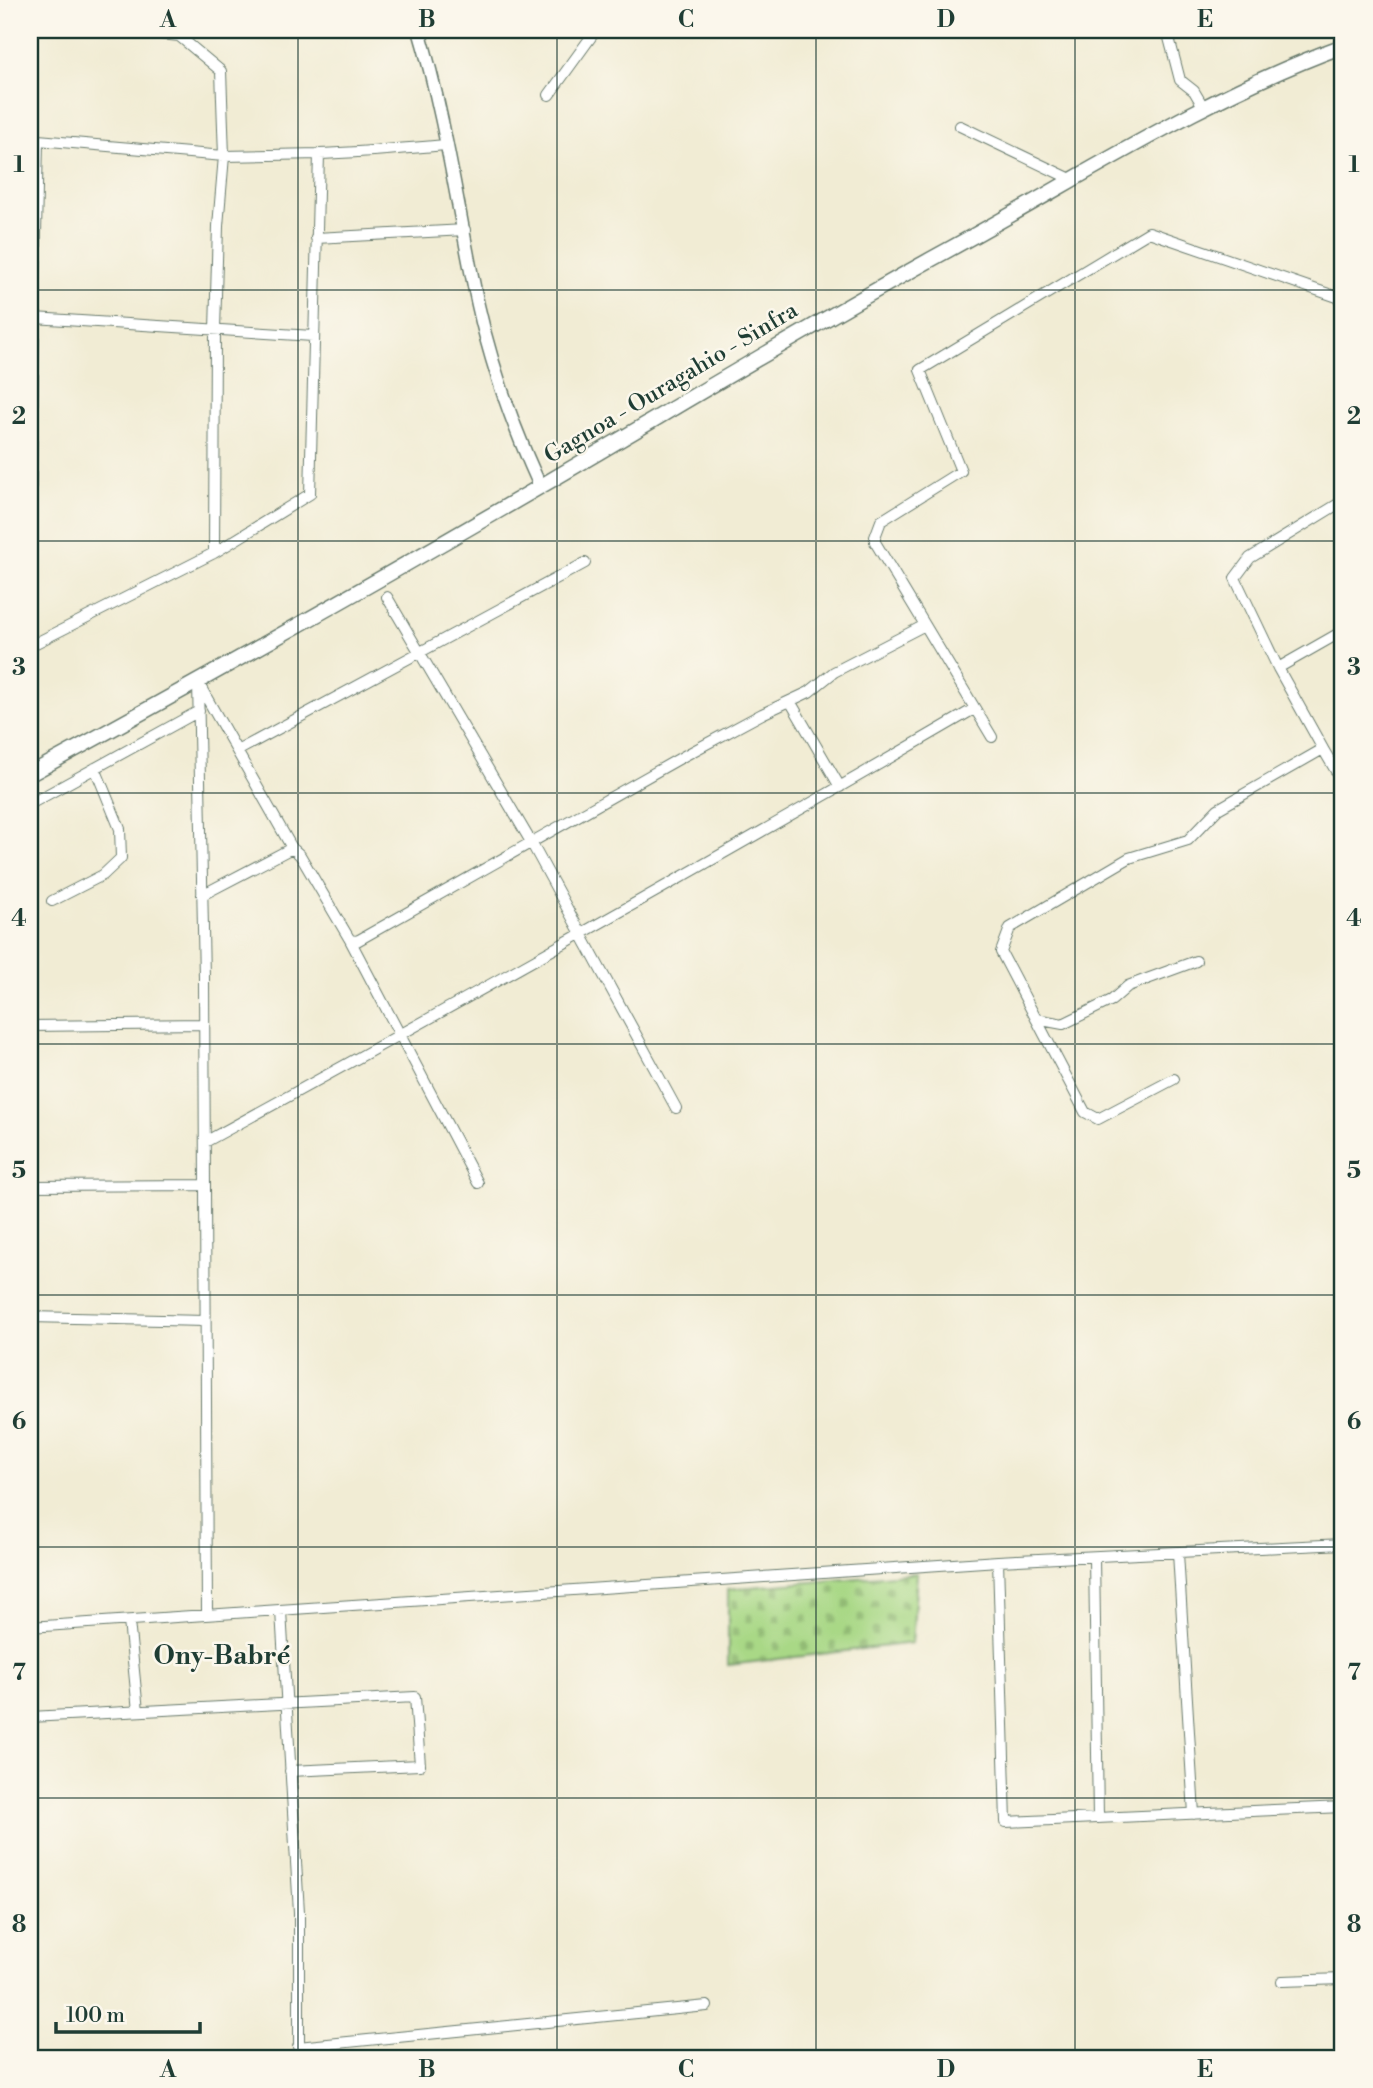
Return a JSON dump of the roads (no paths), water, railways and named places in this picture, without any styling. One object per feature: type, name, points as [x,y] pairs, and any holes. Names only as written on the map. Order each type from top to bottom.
[{"type":"main road","name":"Gagnoa - Ouragahio - Sinfra","points":[[30,774],[198,682],[836,312],[1073,180],[1203,108],[1305,60],[1343,46]]},
{"type":"street","points":[[149,30],[152,33],[179,36],[221,71],[223,156],[215,330],[214,553]]},
{"type":"street","points":[[419,30],[448,145],[478,307],[519,441],[540,486]]},
{"type":"street","points":[[549,95],[596,30]]},
{"type":"street","points":[[1167,30],[1180,80],[1194,91],[1203,108]]},
{"type":"street","points":[[960,126],[1073,180]]},
{"type":"street","points":[[30,512],[34,140],[223,156],[363,153],[376,149],[448,145]]},
{"type":"street","points":[[30,646],[214,553],[310,494],[319,154]]},
{"type":"street","points":[[316,238],[465,230]]},
{"type":"street","points":[[992,737],[875,537],[881,521],[961,471],[920,370],[1149,232],[1343,299]]},
{"type":"street","points":[[34,318],[313,336]]},
{"type":"street","points":[[1343,500],[1251,558],[1235,578],[1278,668],[1343,783]]},
{"type":"street","points":[[237,751],[585,564]]},
{"type":"street","points":[[387,597],[531,842],[676,1108]]},
{"type":"street","points":[[350,940],[357,941],[684,756],[809,692],[834,672],[925,625]]},
{"type":"street","points":[[1278,668],[1343,631]]},
{"type":"street","points":[[198,682],[204,1024],[207,1615]]},
{"type":"street","points":[[198,682],[292,848],[300,855],[350,940],[478,1183]]},
{"type":"street","points":[[790,701],[840,787]]},
{"type":"street","points":[[205,1142],[840,787],[974,709]]},
{"type":"street","points":[[30,804],[199,711]]},
{"type":"street","points":[[1174,1079],[1098,1119],[1085,1112],[1001,953],[1010,928],[1129,858],[1188,840],[1218,809],[1323,749]]},
{"type":"street","points":[[52,901],[103,875],[121,858],[120,829],[95,768]]},
{"type":"street","points":[[202,895],[292,848]]},
{"type":"street","points":[[1036,1019],[1063,1024],[1112,1000],[1128,986],[1196,961]]},
{"type":"street","points":[[30,1026],[204,1024]]},
{"type":"street","points":[[30,1186],[205,1185]]},
{"type":"street","points":[[30,1317],[205,1321]]},
{"type":"street","points":[[30,1627],[998,1562],[1343,1545]]},
{"type":"street","points":[[1178,1553],[1194,1814]]},
{"type":"street","points":[[1094,1558],[1098,1818]]},
{"type":"street","points":[[998,1562],[1006,1822],[1343,1807]]},
{"type":"street","points":[[281,1611],[299,1912],[299,2058]]},
{"type":"street","points":[[129,1621],[138,1711]]},
{"type":"street","points":[[30,1717],[415,1697],[420,1765],[290,1771]]},
{"type":"street","points":[[1282,1981],[1343,1979]]},
{"type":"street","points":[[299,2047],[708,2006]]},
{"type":"district","name":"Ony-Babré","points":[[222,1656]]}]
